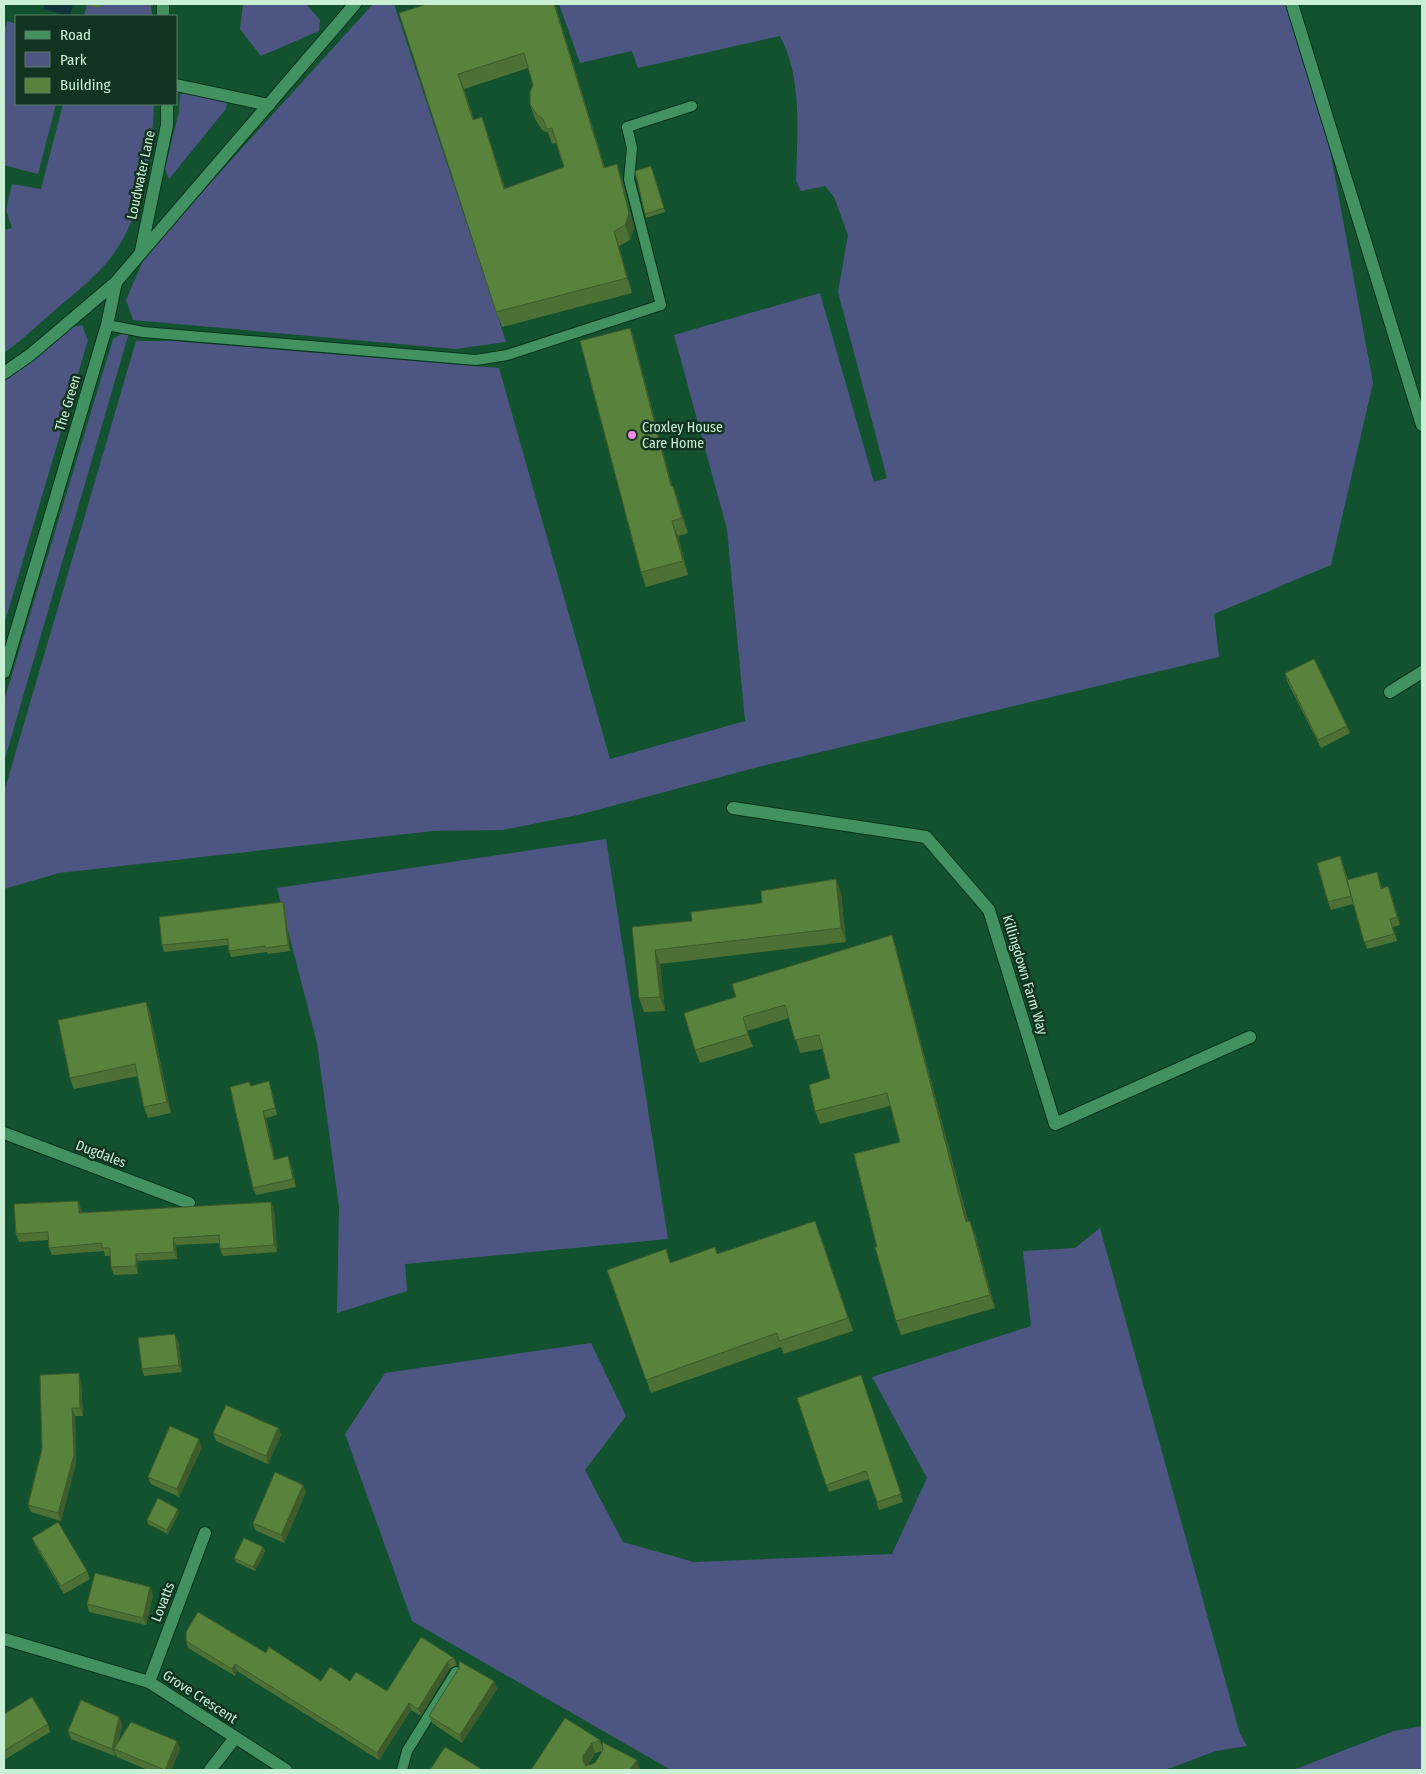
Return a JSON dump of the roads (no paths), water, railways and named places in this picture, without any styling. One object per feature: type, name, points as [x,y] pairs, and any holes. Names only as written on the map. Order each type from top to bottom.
[{"type":"street","points":[[4,373],[30,355],[116,282],[356,4]]},
{"type":"street","points":[[1292,4],[1422,425]]},
{"type":"street","points":[[178,85],[269,105]]},
{"type":"street","name":"Loudwater Lane","points":[[141,252],[167,125],[167,105]]},
{"type":"street","name":"The Green","points":[[4,672],[107,325],[116,282]]},
{"type":"street","points":[[1390,692],[1422,672]]},
{"type":"street","name":"Killingdown Farm Way","points":[[733,808],[926,837],[989,910],[1055,1124],[1250,1037]]},
{"type":"street","name":"Dugdales","points":[[4,1133],[188,1203]]},
{"type":"street","name":"Lovatts","points":[[149,1682],[205,1533]]},
{"type":"street","name":"Grove Crescent","points":[[4,1639],[149,1682],[286,1770]]},
{"type":"street","points":[[210,1770],[235,1738]]},
{"type":"lane","points":[[107,325],[143,332],[476,360],[507,355],[661,306],[629,179],[632,148],[627,128],[692,106]]},
{"type":"lane","points":[[402,1770],[407,1751],[456,1672]]},
{"type":"place","name":"Croxley House Care Home","points":[[632,435]]}]
